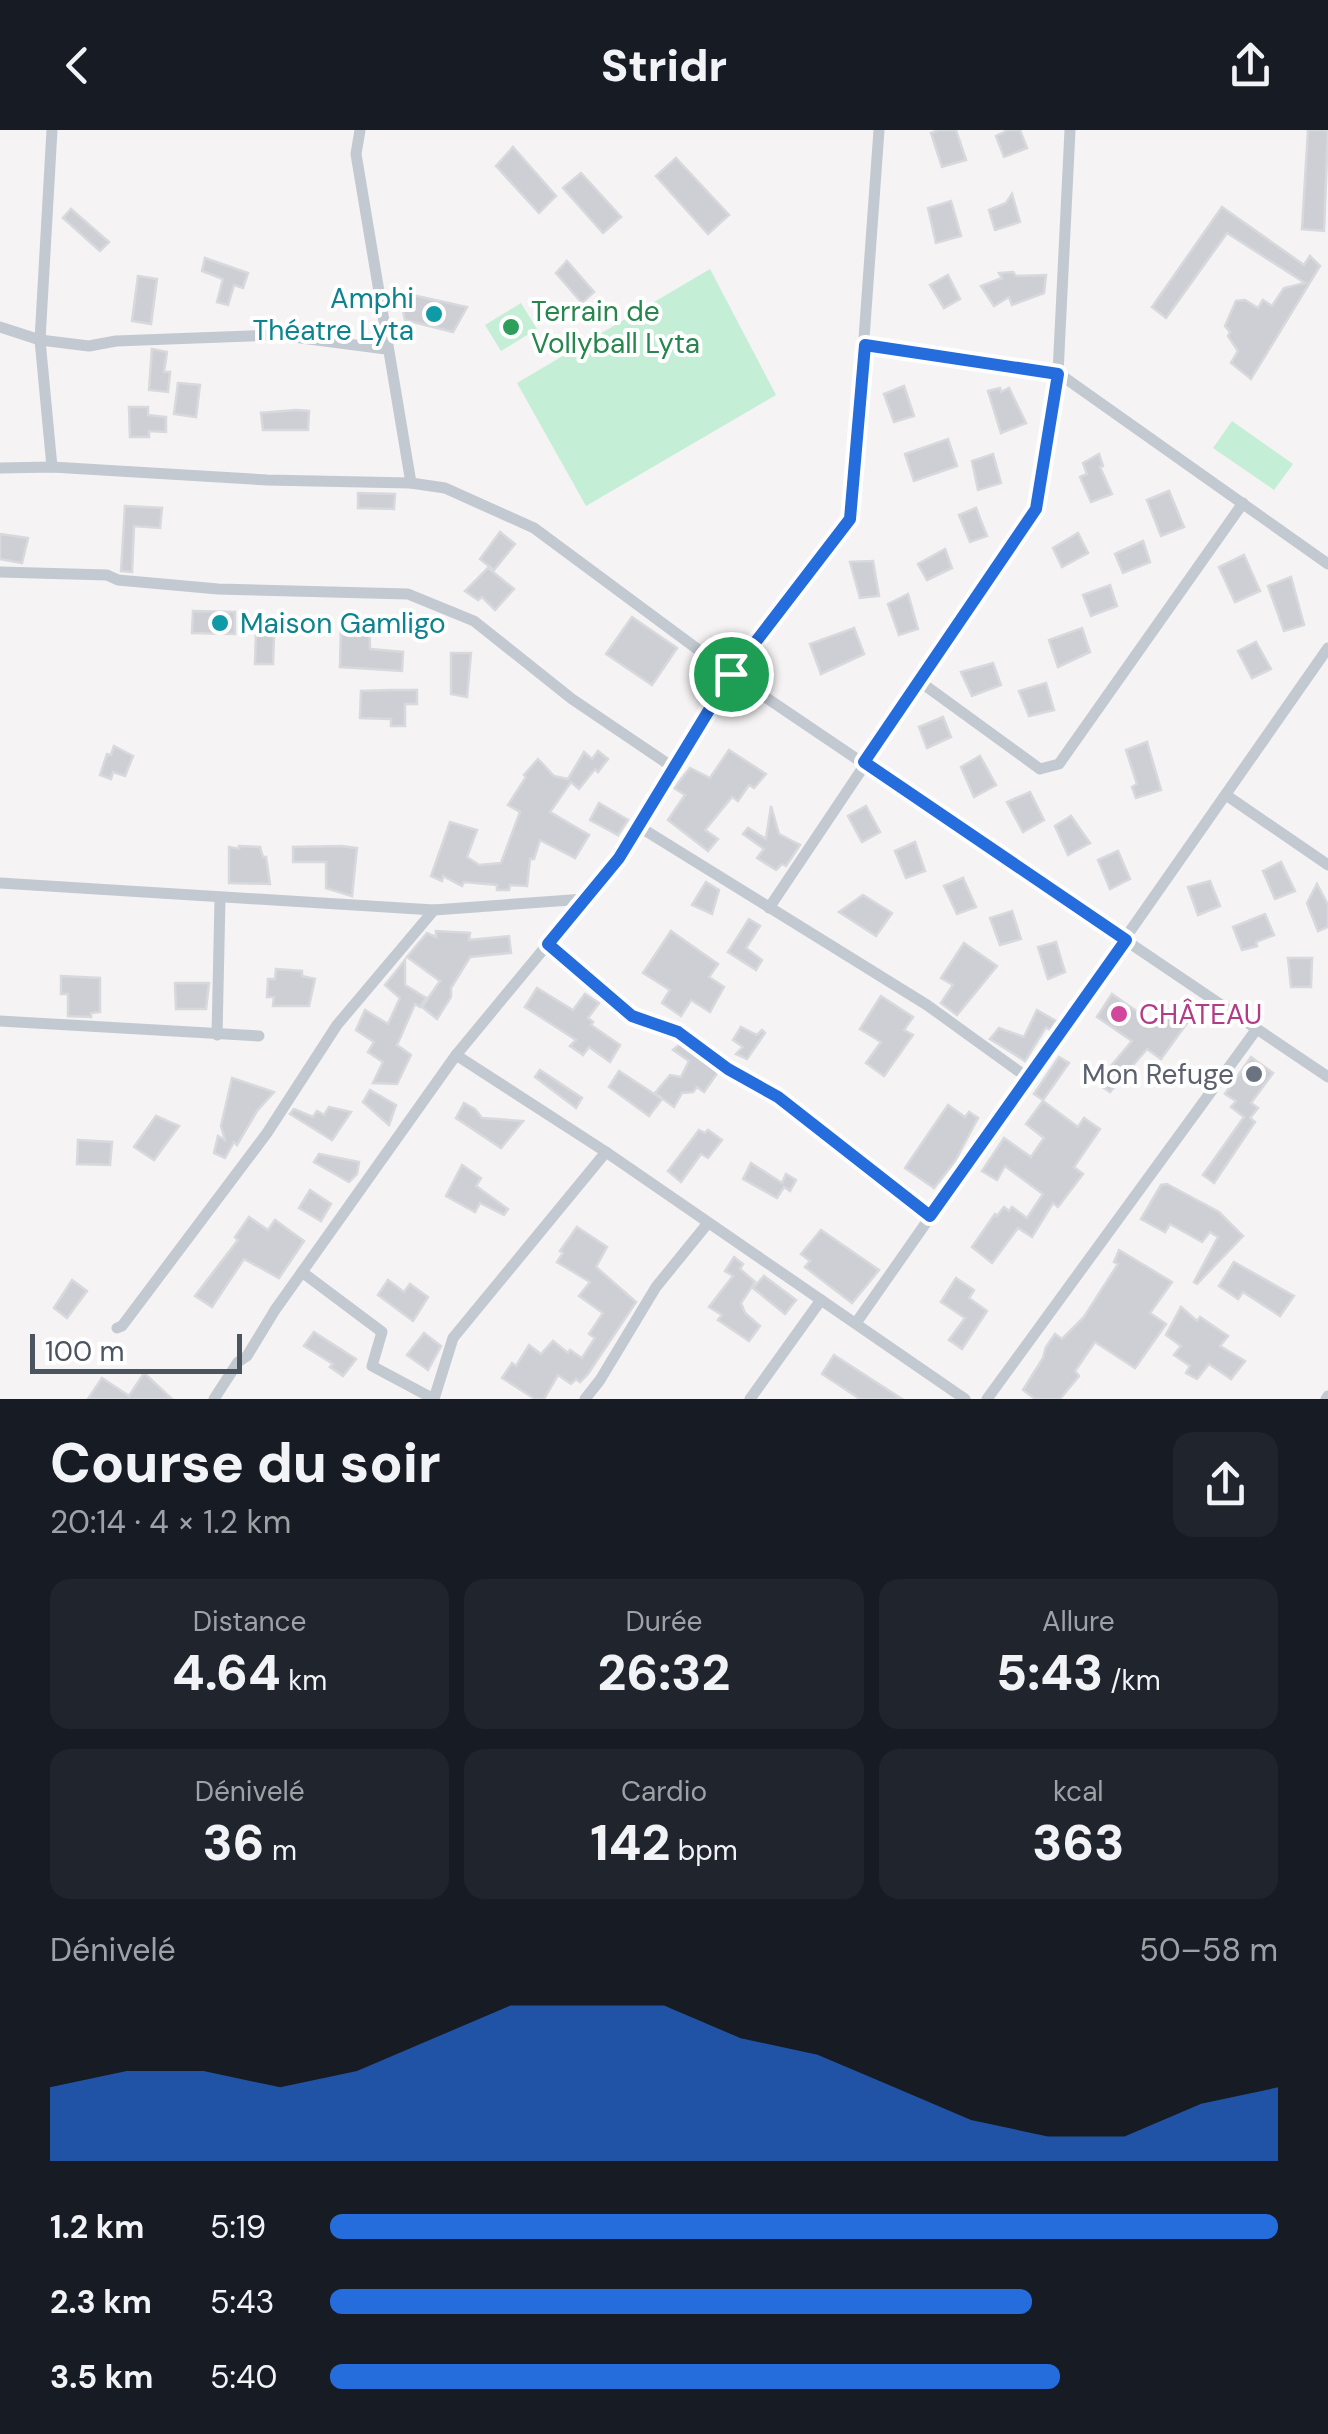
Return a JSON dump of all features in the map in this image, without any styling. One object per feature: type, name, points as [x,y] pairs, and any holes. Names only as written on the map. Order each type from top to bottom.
[{"type":"street","points":[[52,130],[40,340],[52,467]]},
{"type":"street","points":[[360,130],[356,154],[411,484]]},
{"type":"street","points":[[214,1399],[456,1055],[619,858],[731,674],[850,519],[879,130]]},
{"type":"street","points":[[769,908],[1036,509],[1058,374],[1070,130]]},
{"type":"street","points":[[0,327],[40,340],[89,346],[221,336],[302,336],[386,348]]},
{"type":"street","points":[[865,345],[1058,374],[1328,564]]},
{"type":"street","points":[[0,468],[52,467],[411,484],[445,488],[534,528],[731,674],[1328,1077]]},
{"type":"street","points":[[919,681],[1040,770],[1059,764],[1243,504]]},
{"type":"street","points":[[0,572],[107,575],[118,580],[218,590],[408,594],[474,622],[572,699],[674,768]]},
{"type":"street","points":[[856,1323],[1328,648]]},
{"type":"street","points":[[1226,795],[1328,865]]},
{"type":"street","points":[[638,826],[927,1005],[1028,1078]]},
{"type":"street","points":[[0,883],[434,910],[585,899]]},
{"type":"street","points":[[218,1035],[220,899]]},
{"type":"street","points":[[118,1328],[267,1133],[337,1025],[434,910]]},
{"type":"street","points":[[548,944],[632,1016],[678,1032],[728,1069],[778,1097],[930,1216]]},
{"type":"street","points":[[0,1021],[259,1036]]},
{"type":"street","points":[[988,1399],[1256,1030]]},
{"type":"street","points":[[456,1055],[606,1152],[965,1399]]},
{"type":"street","points":[[302,1272],[382,1332],[372,1366],[434,1399],[453,1338],[606,1152]]},
{"type":"street","points":[[585,1399],[656,1287],[708,1223]]},
{"type":"street","points":[[750,1399],[821,1300]]},
{"type":"green space","points":[[710,269],[776,395],[586,506],[517,383]]},
{"type":"green space","name":"Terrain de Vollyball Lyta","points":[[521,303],[537,329],[501,351],[485,325]]},
{"type":"green space","points":[[1232,421],[1293,464],[1274,490],[1213,448]]},
{"type":"building","points":[[956,130],[966,160],[942,167],[931,133]]},
{"type":"building","points":[[1020,130],[1027,148],[1004,157],[996,136]]},
{"type":"building","points":[[1308,130],[1328,130],[1324,231],[1302,229]]},
{"type":"building","points":[[513,147],[556,196],[539,213],[496,166]]},
{"type":"building","points":[[676,158],[729,215],[708,234],[656,176]]},
{"type":"building","points":[[581,173],[621,217],[603,233],[563,188]]},
{"type":"building","points":[[1012,194],[1020,222],[995,230],[989,210],[1006,203]]},
{"type":"building","points":[[951,201],[961,236],[936,243],[928,208]]},
{"type":"building","points":[[1222,207],[1304,265],[1310,256],[1320,266],[1251,379],[1231,363],[1238,351],[1225,326],[1236,301],[1245,300],[1258,308],[1263,300],[1272,306],[1284,288],[1305,283],[1227,233],[1166,318],[1152,307]]},
{"type":"building","points":[[71,209],[109,242],[100,251],[63,218]]},
{"type":"building","points":[[205,258],[248,273],[243,288],[234,285],[228,305],[217,302],[223,279],[202,271]]},
{"type":"building","points":[[567,261],[594,292],[582,303],[556,273]]},
{"type":"building","points":[[1013,272],[1016,276],[1046,275],[1044,293],[1012,305],[1009,297],[994,306],[981,286],[1002,278],[999,273]]},
{"type":"building","points":[[948,275],[960,299],[944,308],[930,285]]},
{"type":"building","points":[[138,276],[157,279],[151,324],[132,321]]},
{"type":"building","name":"Amphi Théatre Lyta","points":[[399,292],[467,307],[453,332],[405,320]]},
{"type":"building","points":[[152,349],[167,352],[164,372],[170,372],[168,392],[149,390]]},
{"type":"building","points":[[178,383],[200,385],[196,417],[174,414]]},
{"type":"building","points":[[904,386],[914,416],[894,422],[884,394]]},
{"type":"building","points":[[1000,388],[1001,392],[1009,388],[1026,423],[1001,433],[988,391]]},
{"type":"building","points":[[129,407],[148,407],[148,415],[166,417],[166,432],[149,431],[149,437],[130,437]]},
{"type":"building","points":[[309,411],[308,430],[263,430],[261,413]]},
{"type":"building","points":[[948,439],[957,466],[914,481],[905,454]]},
{"type":"building","points":[[993,454],[1001,483],[978,490],[972,461]]},
{"type":"building","points":[[1099,454],[1103,466],[1100,467],[1112,494],[1091,502],[1080,477],[1087,474],[1083,463]]},
{"type":"building","points":[[1169,491],[1184,527],[1161,536],[1147,500]]},
{"type":"building","points":[[358,493],[395,494],[394,509],[358,508]]},
{"type":"building","points":[[125,506],[162,508],[160,528],[134,526],[132,572],[121,571]]},
{"type":"building","points":[[976,508],[987,536],[970,542],[959,515]]},
{"type":"building","points":[[500,532],[515,544],[494,570],[480,559]]},
{"type":"building","points":[[1078,533],[1088,553],[1062,567],[1053,548]]},
{"type":"building","points":[[0,534],[28,538],[22,563],[0,559]]},
{"type":"building","points":[[1143,541],[1150,562],[1123,573],[1115,554]]},
{"type":"building","points":[[945,549],[952,568],[927,580],[918,564]]},
{"type":"building","points":[[1244,555],[1260,591],[1235,602],[1219,567]]},
{"type":"building","points":[[873,561],[879,596],[860,598],[850,562]]},
{"type":"building","points":[[488,568],[514,589],[495,610],[482,597],[478,600],[465,591]]},
{"type":"building","points":[[1291,577],[1304,625],[1284,631],[1268,586]]},
{"type":"building","points":[[1110,585],[1117,606],[1091,616],[1083,595]]},
{"type":"building","points":[[908,594],[918,629],[899,635],[888,604]]},
{"type":"building","name":"Maison Gamligo","points":[[193,611],[235,612],[235,634],[192,633]]},
{"type":"building","points":[[632,617],[677,648],[652,685],[606,654]]},
{"type":"building","points":[[341,623],[369,623],[370,649],[403,652],[402,671],[340,667]]},
{"type":"building","points":[[854,628],[864,654],[821,674],[810,644]]},
{"type":"building","points":[[1082,628],[1090,652],[1058,667],[1049,640]]},
{"type":"building","points":[[256,634],[274,635],[273,664],[255,664]]},
{"type":"building","points":[[1256,642],[1271,669],[1252,678],[1238,651]]},
{"type":"building","points":[[451,653],[471,653],[467,697],[451,694]]},
{"type":"building","points":[[993,663],[1001,685],[972,696],[961,672]]},
{"type":"building","points":[[1046,683],[1054,710],[1029,716],[1019,691]]},
{"type":"building","points":[[417,690],[417,704],[405,704],[405,726],[391,726],[391,719],[360,718],[361,691]]},
{"type":"building","points":[[943,717],[951,737],[927,748],[919,727]]},
{"type":"building","points":[[1147,742],[1161,790],[1136,798],[1132,787],[1137,784],[1126,750]]},
{"type":"building","points":[[114,746],[133,756],[125,776],[113,772],[111,779],[100,775]]},
{"type":"building","points":[[729,750],[766,774],[754,788],[749,785],[738,801],[732,797],[705,830],[718,839],[708,851],[668,820],[685,795],[674,788],[690,768],[710,778]]},
{"type":"building","points":[[598,751],[608,759],[598,772],[595,769],[579,789],[571,782],[550,812],[589,835],[575,858],[540,840],[534,859],[530,859],[527,886],[510,885],[509,890],[464,882],[462,886],[443,876],[442,881],[431,876],[450,822],[477,830],[467,857],[479,865],[501,863],[520,812],[508,805],[524,775],[538,759],[554,776],[568,779],[584,752],[592,759]]},
{"type":"building","points":[[980,756],[996,785],[974,797],[961,767]]},
{"type":"building","points":[[1030,792],[1044,820],[1023,832],[1007,802]]},
{"type":"building","points":[[599,803],[628,820],[618,835],[590,820]]},
{"type":"building","points":[[771,806],[779,834],[800,845],[786,866],[782,864],[776,870],[757,858],[764,849],[743,834],[748,828],[766,839]]},
{"type":"building","points":[[866,806],[880,832],[862,842],[848,816]]},
{"type":"building","points":[[1071,816],[1090,843],[1068,855],[1055,826]]},
{"type":"building","points":[[915,842],[925,871],[906,878],[895,851]]},
{"type":"building","points":[[229,847],[260,847],[266,857],[270,884],[229,883]]},
{"type":"building","points":[[293,847],[357,848],[352,896],[326,888],[326,862],[293,862]]},
{"type":"building","points":[[1118,851],[1130,879],[1110,889],[1098,860]]},
{"type":"building","points":[[1281,862],[1295,891],[1275,899],[1263,871]]},
{"type":"building","points":[[963,878],[976,907],[957,914],[944,886]]},
{"type":"building","points":[[1210,881],[1220,906],[1198,915],[1188,887]]},
{"type":"building","points":[[706,882],[719,890],[712,914],[692,905]]},
{"type":"building","points":[[1317,884],[1328,905],[1328,927],[1318,931],[1307,903]]},
{"type":"building","points":[[863,895],[892,913],[876,936],[839,912]]},
{"type":"building","points":[[1012,911],[1021,939],[1000,945],[990,918]]},
{"type":"building","points":[[1265,914],[1274,935],[1242,950],[1233,927]]},
{"type":"building","points":[[749,919],[760,926],[746,948],[762,960],[756,970],[728,952]]},
{"type":"building","points":[[436,931],[470,933],[469,940],[509,936],[511,953],[470,957],[437,1019],[422,1007],[440,981],[407,957],[427,933],[436,937]]},
{"type":"building","points":[[671,931],[718,964],[709,977],[724,987],[710,1012],[691,1000],[681,1016],[662,1003],[670,990],[643,973]]},
{"type":"building","points":[[1056,942],[1065,972],[1048,979],[1038,947]]},
{"type":"building","points":[[964,943],[997,966],[957,1015],[941,1003],[953,985],[941,978]]},
{"type":"building","points":[[1288,958],[1312,958],[1311,987],[1291,987]]},
{"type":"building","points":[[405,960],[405,985],[426,998],[420,1007],[415,1004],[397,1045],[411,1055],[397,1084],[373,1083],[383,1062],[368,1052],[374,1042],[356,1030],[365,1010],[388,1024],[400,998],[385,985]]},
{"type":"building","points":[[276,969],[302,971],[302,976],[315,979],[309,1006],[273,1006],[274,997],[267,997],[268,979],[275,979]]},
{"type":"building","points":[[61,976],[100,978],[100,1012],[91,1013],[91,1017],[68,1016],[68,994],[61,994]]},
{"type":"building","points":[[175,983],[209,983],[206,1009],[176,1009]]},
{"type":"building","points":[[537,988],[573,1010],[585,994],[599,1003],[588,1018],[593,1022],[591,1025],[620,1045],[610,1062],[589,1047],[583,1055],[570,1046],[576,1040],[525,1007]]},
{"type":"building","points":[[1112,994],[1152,1022],[1163,1006],[1187,1023],[1161,1059],[1147,1049],[1110,1092],[1104,1088],[1117,1068],[1111,1066],[1132,1041],[1097,1017]]},
{"type":"building","points":[[881,996],[913,1017],[904,1030],[913,1035],[884,1076],[866,1063],[881,1042],[860,1029]]},
{"type":"building","points":[[1037,1010],[1056,1021],[1050,1030],[1046,1027],[1025,1061],[990,1039],[999,1028],[1024,1037]]},
{"type":"building","points":[[741,1027],[757,1035],[762,1030],[765,1033],[747,1059],[736,1054],[743,1047],[733,1040]]},
{"type":"building","points":[[680,1044],[718,1072],[704,1092],[697,1087],[693,1092],[682,1093],[674,1107],[655,1093],[670,1075],[681,1077],[689,1061],[673,1050]]},
{"type":"building","points":[[1059,1057],[1069,1063],[1043,1100],[1034,1094]]},
{"type":"building","points":[[1251,1057],[1273,1073],[1251,1103],[1258,1108],[1250,1118],[1255,1122],[1214,1183],[1203,1175],[1244,1117],[1231,1107],[1236,1101],[1225,1094]]},
{"type":"building","points":[[540,1070],[582,1098],[576,1108],[535,1077]]},
{"type":"building","points":[[619,1071],[662,1099],[649,1116],[609,1087]]},
{"type":"building","points":[[232,1078],[274,1092],[225,1158],[214,1153],[218,1136],[225,1140],[221,1126]]},
{"type":"building","points":[[370,1090],[396,1105],[389,1125],[363,1102]]},
{"type":"building","points":[[1043,1101],[1078,1127],[1084,1118],[1100,1129],[1074,1167],[1083,1174],[1058,1207],[1053,1203],[1032,1237],[1018,1228],[992,1263],[972,1247],[995,1214],[1004,1207],[1009,1211],[1012,1207],[1027,1218],[1043,1194],[1005,1166],[997,1180],[982,1171],[1004,1138],[1031,1157],[1044,1138],[1026,1124]]},
{"type":"building","points":[[464,1103],[482,1118],[523,1121],[501,1148],[456,1118]]},
{"type":"building","points":[[948,1105],[965,1117],[969,1112],[978,1118],[955,1161],[934,1188],[905,1168]]},
{"type":"building","points":[[329,1107],[351,1112],[332,1140],[290,1114],[294,1109],[313,1117],[317,1111],[324,1115]]},
{"type":"building","points":[[156,1116],[179,1126],[154,1160],[134,1147]]},
{"type":"building","points":[[699,1130],[708,1130],[722,1140],[708,1158],[701,1154],[681,1182],[668,1171]]},
{"type":"building","points":[[78,1140],[112,1142],[110,1165],[77,1164]]},
{"type":"building","points":[[319,1154],[359,1162],[357,1174],[349,1182],[314,1162]]},
{"type":"building","points":[[751,1163],[782,1183],[786,1174],[796,1180],[790,1191],[784,1187],[777,1198],[743,1179]]},
{"type":"building","points":[[462,1165],[481,1178],[476,1186],[508,1209],[504,1215],[480,1203],[475,1212],[446,1196]]},
{"type":"building","points":[[1167,1184],[1219,1212],[1243,1236],[1197,1284],[1194,1282],[1218,1237],[1210,1232],[1202,1242],[1170,1224],[1165,1232],[1141,1219],[1161,1185]]},
{"type":"building","points":[[310,1190],[331,1204],[321,1221],[299,1208]]},
{"type":"building","points":[[249,1217],[268,1230],[275,1220],[304,1241],[279,1278],[244,1259],[212,1307],[195,1296],[238,1240],[235,1237]]},
{"type":"building","points":[[577,1227],[607,1247],[596,1267],[636,1302],[580,1382],[576,1379],[571,1384],[558,1375],[544,1399],[535,1399],[502,1378],[512,1363],[516,1366],[529,1345],[541,1354],[553,1341],[582,1358],[595,1338],[589,1334],[603,1313],[579,1296],[590,1282],[557,1262]]},
{"type":"building","points":[[821,1230],[879,1270],[852,1303],[805,1267],[810,1261],[801,1254]]},
{"type":"building","points":[[1119,1250],[1172,1282],[1150,1313],[1166,1324],[1135,1368],[1095,1342],[1075,1371],[1079,1376],[1060,1399],[1035,1399],[1023,1390],[1046,1347],[1055,1334],[1062,1339],[1084,1317],[1118,1264],[1114,1262]]},
{"type":"building","points":[[734,1257],[743,1264],[740,1269],[755,1282],[741,1303],[745,1313],[760,1326],[749,1341],[718,1320],[722,1315],[709,1307],[733,1276],[725,1271]]},
{"type":"building","points":[[1234,1262],[1294,1296],[1280,1316],[1243,1292],[1238,1299],[1219,1286]]},
{"type":"building","points":[[764,1276],[796,1300],[785,1314],[753,1288]]},
{"type":"building","points":[[956,1278],[974,1290],[969,1298],[987,1311],[962,1349],[949,1340],[965,1318],[941,1302]]},
{"type":"building","points":[[72,1280],[87,1291],[67,1318],[54,1308]]},
{"type":"building","points":[[388,1280],[404,1292],[410,1284],[428,1297],[413,1321],[378,1295]]},
{"type":"building","points":[[1181,1307],[1197,1321],[1200,1317],[1228,1336],[1220,1346],[1245,1361],[1231,1379],[1209,1364],[1197,1379],[1186,1373],[1190,1366],[1174,1355],[1181,1346],[1166,1335]]},
{"type":"building","points":[[314,1332],[356,1359],[343,1376],[330,1367],[333,1364],[304,1346]]},
{"type":"building","points":[[424,1333],[441,1346],[428,1370],[407,1355]]},
{"type":"building","points":[[834,1355],[902,1399],[860,1399],[822,1374]]},
{"type":"building","points":[[144,1373],[172,1399],[88,1399],[102,1378],[129,1396]]},
{"type":"place","name":"Amphi Théatre Lyta","points":[[434,314]]},
{"type":"place","name":"Terrain de Vollyball Lyta","points":[[511,327]]},
{"type":"place","name":"Maison Gamligo","points":[[220,623]]},
{"type":"place","name":"CHÂTEAU","points":[[1119,1014]]},
{"type":"place","name":"Mon Refuge","points":[[1254,1074]]},
{"type":"route","points":[[865,345],[1058,374],[1036,509],[864,762],[1126,940],[930,1216],[778,1097],[728,1069],[678,1032],[632,1016],[548,944],[619,858],[731,674],[850,519],[865,345]]}]
